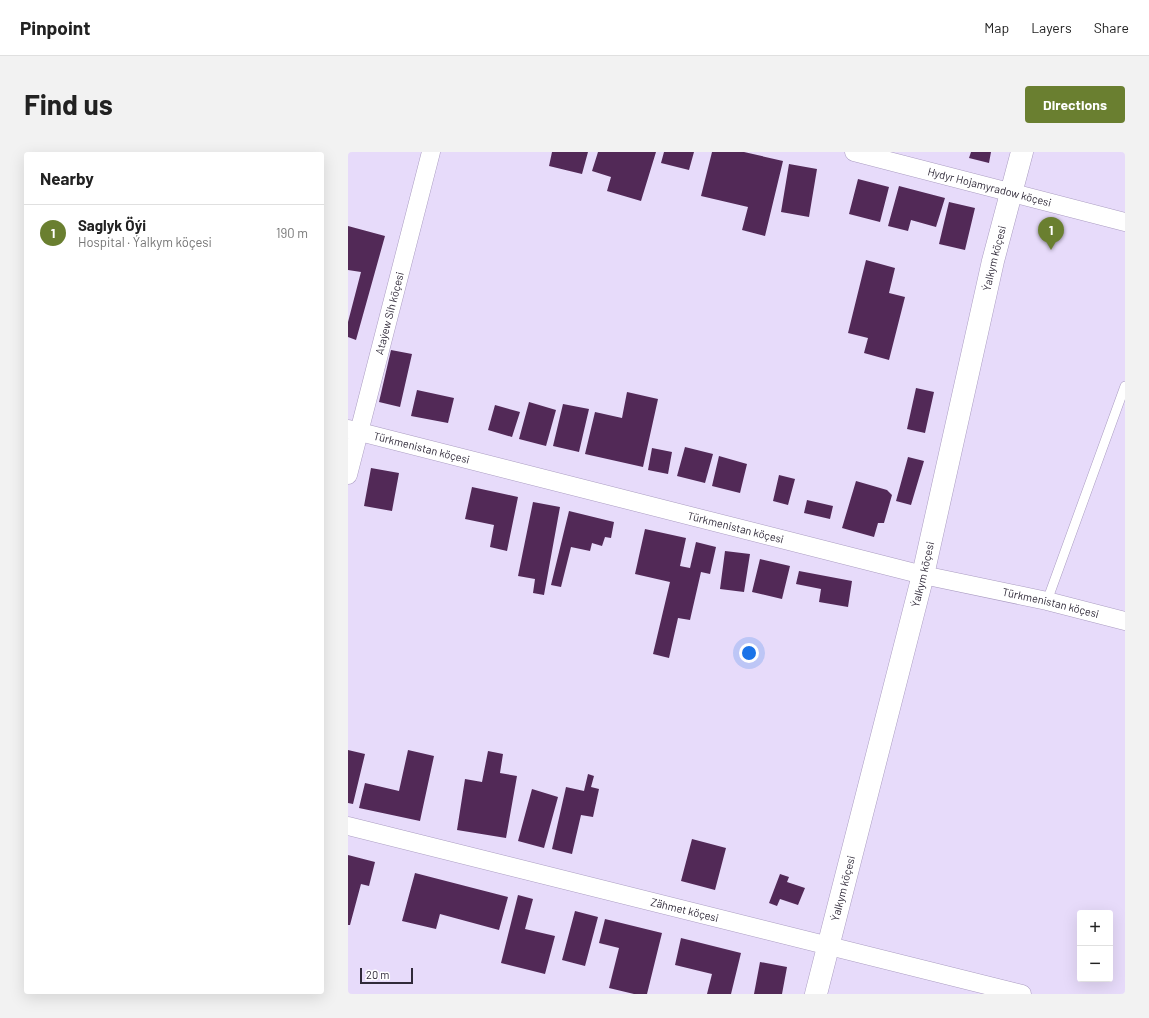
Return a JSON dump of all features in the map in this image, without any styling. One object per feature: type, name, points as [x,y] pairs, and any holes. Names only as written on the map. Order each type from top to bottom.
[{"type":"main road","name":"Ýalkym köçesi","points":[[828,994],[834,948],[928,575],[1017,195],[1022,152]]},
{"type":"main road","name":"Ýalkym köçesi","points":[[1017,195],[1034,152]]},
{"type":"main road","name":"Ýalkym köçesi","points":[[816,994],[834,948]]},
{"type":"street","name":"Ataýew Sih köçesi","points":[[348,475],[354,431],[432,152]]},
{"type":"street","name":"Hydyr Hojamyradow köçesi","points":[[854,152],[1125,222]]},
{"type":"street","name":"Türkmenistan köçesi","points":[[354,431],[928,575],[1047,601],[1125,622]]},
{"type":"street","name":"Zähmet köçesi","points":[[348,826],[1022,994]]},
{"type":"lane","points":[[1047,601],[1125,386]]},
{"type":"building","points":[[552,152],[588,152],[582,174],[549,166]]},
{"type":"building","points":[[598,152],[656,152],[641,201],[607,191],[611,177],[592,171]]},
{"type":"building","points":[[664,152],[694,152],[689,170],[661,163]]},
{"type":"building","points":[[712,152],[744,152],[783,161],[765,236],[742,230],[748,207],[701,196]]},
{"type":"building","points":[[971,152],[991,152],[989,163],[969,158]]},
{"type":"building","points":[[789,164],[817,169],[809,217],[781,212]]},
{"type":"building","points":[[858,179],[889,187],[880,222],[849,214]]},
{"type":"building","points":[[899,186],[945,198],[936,227],[911,220],[908,231],[888,226]]},
{"type":"building","points":[[949,202],[975,208],[965,250],[939,244]]},
{"type":"building","points":[[348,226],[385,236],[356,340],[348,337],[348,322],[361,272],[348,270]]},
{"type":"building","points":[[866,260],[895,268],[889,293],[905,297],[889,360],[864,353],[868,338],[848,333]]},
{"type":"building","points":[[391,350],[412,354],[400,407],[379,402]]},
{"type":"building","points":[[916,388],[934,392],[925,433],[907,429]]},
{"type":"building","points":[[417,390],[454,398],[448,423],[411,416]]},
{"type":"building","points":[[627,392],[658,399],[643,467],[585,454],[595,412],[622,418]]},
{"type":"building","points":[[529,402],[556,410],[546,446],[519,439]]},
{"type":"building","points":[[563,404],[589,409],[579,452],[553,446]]},
{"type":"building","points":[[495,405],[520,412],[512,437],[488,430]]},
{"type":"building","points":[[685,447],[713,454],[705,483],[677,476]]},
{"type":"building","points":[[652,448],[672,452],[668,474],[648,470]]},
{"type":"building","points":[[719,456],[747,464],[740,493],[712,486]]},
{"type":"building","points":[[908,457],[924,461],[911,505],[896,501]]},
{"type":"building","points":[[371,468],[399,473],[392,511],[364,506]]},
{"type":"building","points":[[779,475],[795,479],[788,505],[773,501]]},
{"type":"building","points":[[856,481],[887,490],[892,495],[884,523],[878,523],[874,537],[842,528]]},
{"type":"building","points":[[472,487],[518,497],[507,551],[490,547],[494,525],[465,519]]},
{"type":"building","points":[[807,500],[833,506],[830,519],[804,513]]},
{"type":"building","points":[[533,502],[560,507],[544,595],[533,593],[535,579],[518,576]]},
{"type":"building","points":[[569,511],[614,522],[611,538],[605,537],[602,546],[592,543],[590,551],[571,547],[561,587],[551,585]]},
{"type":"building","points":[[645,529],[686,538],[680,566],[690,568],[696,542],[716,547],[710,574],[701,572],[690,620],[678,618],[669,658],[653,654],[670,582],[635,574]]},
{"type":"building","points":[[725,551],[750,554],[744,592],[720,589]]},
{"type":"building","points":[[760,559],[790,566],[782,599],[752,592]]},
{"type":"building","points":[[799,571],[852,581],[848,607],[819,602],[821,589],[796,584]]},
{"type":"building","points":[[348,750],[365,754],[353,804],[348,803]]},
{"type":"building","points":[[408,750],[434,756],[420,821],[359,808],[365,783],[399,791]]},
{"type":"building","points":[[488,751],[503,754],[500,773],[517,776],[506,838],[457,830],[465,779],[482,782]]},
{"type":"building","points":[[588,774],[594,776],[591,787],[599,789],[593,817],[581,815],[572,854],[552,849],[566,787],[584,791]]},
{"type":"building","points":[[532,789],[558,797],[544,848],[518,841]]},
{"type":"building","points":[[692,839],[726,848],[715,890],[681,881]]},
{"type":"building","points":[[348,855],[375,862],[369,886],[361,884],[350,925],[348,925]]},
{"type":"building","points":[[415,873],[508,897],[499,930],[440,914],[436,929],[402,921]]},
{"type":"building","points":[[780,874],[789,877],[787,882],[805,888],[798,905],[780,899],[777,906],[769,903]]},
{"type":"building","points":[[518,895],[533,899],[525,929],[555,936],[545,974],[501,963]]},
{"type":"building","points":[[575,911],[598,917],[585,966],[562,960]]},
{"type":"building","points":[[605,919],[662,933],[647,994],[634,994],[609,988],[619,948],[599,943]]},
{"type":"building","points":[[681,938],[741,953],[731,994],[707,994],[712,974],[675,965]]},
{"type":"building","points":[[760,962],[787,967],[782,994],[754,994]]},
{"type":"place","name":"Saglyk Öýi","points":[[1051,250]]}]
